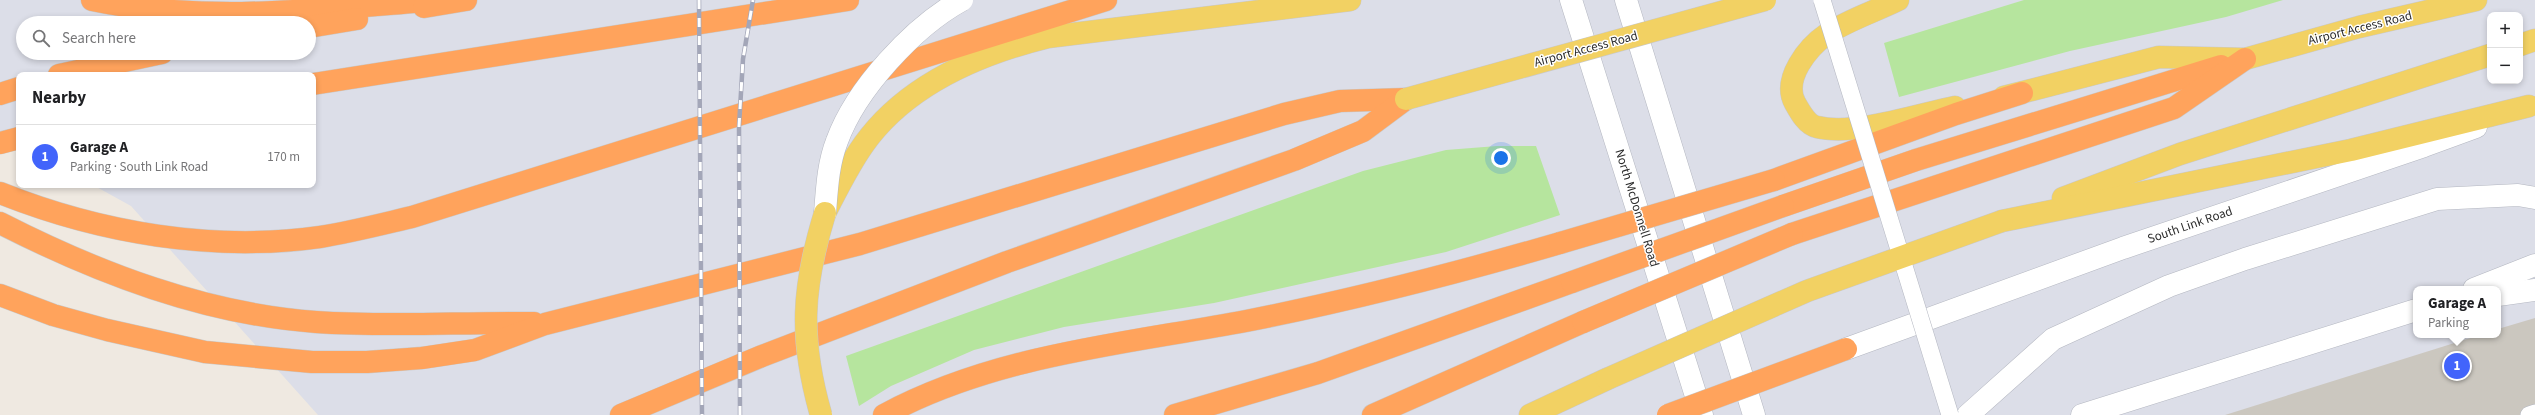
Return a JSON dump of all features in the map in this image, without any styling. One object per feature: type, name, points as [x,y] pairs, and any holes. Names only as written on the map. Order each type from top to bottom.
[{"type":"highway","points":[[92,0],[157,10],[234,15],[439,0]]},
{"type":"highway","points":[[316,26],[466,0]]},
{"type":"highway","points":[[316,84],[848,0]]},
{"type":"highway","points":[[0,193],[35,207],[80,221],[130,231],[226,241],[319,237],[369,228],[456,203],[1106,0]]},
{"type":"highway","points":[[1175,415],[1318,374],[1783,206],[1916,160],[2245,59]]},
{"type":"highway","points":[[1373,415],[1583,322],[1792,234],[2174,108],[2245,59]]},
{"type":"highway","points":[[73,72],[129,60]]},
{"type":"highway","points":[[0,94],[16,89]]},
{"type":"highway","points":[[884,415],[937,390],[986,372],[1038,359],[1246,321],[1362,296],[1475,268],[1774,180],[1956,114],[2022,94]]},
{"type":"highway","points":[[0,295],[53,315],[154,341],[212,352],[312,362],[367,362],[422,358],[475,350],[545,324],[882,238],[1284,114],[1340,101],[1406,99]]},
{"type":"highway","points":[[621,415],[762,356],[1014,259],[1294,160],[1363,131],[1406,99]]},
{"type":"highway","points":[[0,144],[16,139]]},
{"type":"highway","points":[[0,223],[73,259],[122,278],[212,304],[264,315],[314,322],[366,325],[471,322],[545,324]]},
{"type":"highway","points":[[1668,415],[1846,349]]},
{"type":"highway","points":[[1707,415],[1846,349]]},
{"type":"main road","points":[[821,415],[812,382],[805,339],[805,299],[812,255],[825,213],[846,172],[865,142],[884,122],[926,87],[964,64],[1005,48],[1048,37],[1350,0]]},
{"type":"main road","name":"Airport Access Road","points":[[1406,99],[1765,0]]},
{"type":"main road","name":"Airport Access Road","points":[[1898,0],[1827,34],[1809,51],[1796,69],[1792,86],[1794,101],[1802,115],[1815,127],[1845,130],[2022,94],[2159,57],[2245,59],[2359,27],[2476,0]]},
{"type":"main road","points":[[2523,44],[2535,40]]},
{"type":"main road","points":[[1530,415],[1703,335],[1807,291],[2002,221],[2180,154],[2487,56]]},
{"type":"main road","points":[[2002,221],[2351,150],[2532,106]]},
{"type":"street","points":[[825,213],[828,173],[837,141],[851,111],[874,79],[898,53],[926,26],[962,0]]},
{"type":"street","name":"North McDonnell Road","points":[[1572,0],[1702,415]]},
{"type":"street","points":[[1626,0],[1754,415]]},
{"type":"street","name":"South Link Road","points":[[1846,349],[2217,215],[2424,146],[2532,106]]},
{"type":"street","points":[[1968,415],[2053,339],[2105,314],[2182,281],[2245,259],[2437,199],[2518,195],[2535,198]]},
{"type":"street","points":[[2482,286],[2535,265]]},
{"type":"street","points":[[2501,295],[2535,290]]},
{"type":"street","points":[[2082,415],[2413,311]]},
{"type":"lane","points":[[1822,0],[1950,415]]},
{"type":"lane","points":[[2529,415],[2535,413]]},
{"type":"shaded area","points":[[0,0],[2535,0],[2535,415],[318,415],[131,206],[98,188],[316,188],[316,72],[16,72],[16,141],[0,133]]},
{"type":"green space","points":[[2024,0],[2283,0],[2226,17],[2070,51],[1899,97],[1884,43]]},
{"type":"green space","points":[[1497,146],[1536,146],[1560,215],[1446,252],[1214,303],[1064,327],[974,350],[891,386],[859,406],[846,356],[1363,171],[1446,150]]},
{"type":"building","points":[[2535,318],[2535,415],[2225,415],[2470,338],[2501,338],[2501,328]]},
{"type":"railway","points":[[699,0],[702,415]]},
{"type":"railway","points":[[740,415],[739,126],[743,59],[753,0]]},
{"type":"place","name":"Garage A","points":[[2457,366]]}]
